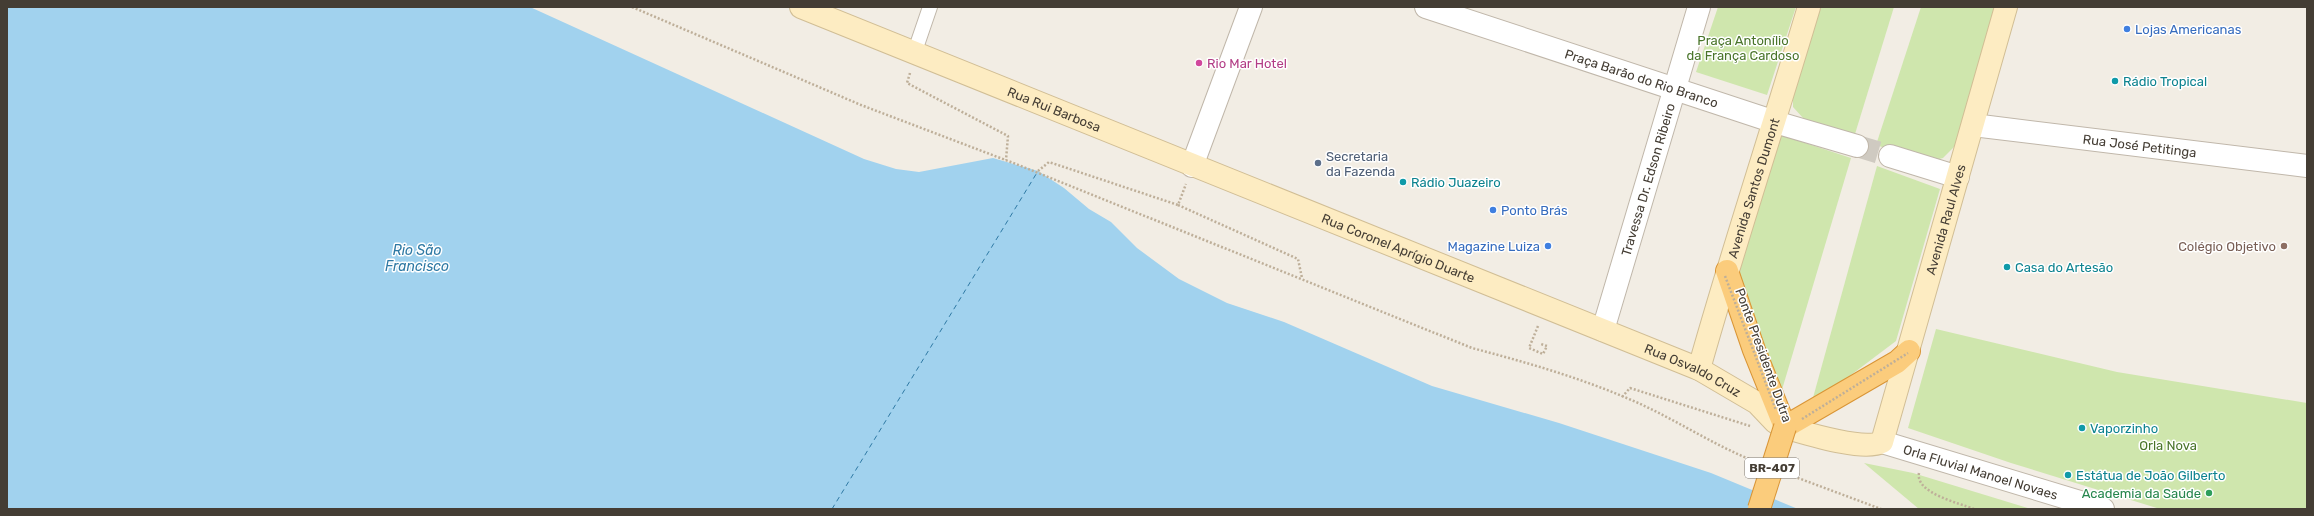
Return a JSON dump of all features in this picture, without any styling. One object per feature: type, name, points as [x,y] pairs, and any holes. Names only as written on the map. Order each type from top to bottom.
[{"type":"highway","points":[[1726,274],[1777,426],[1905,355]]},
{"type":"highway","name":"BR-407","points":[[1759,509],[1777,426]]},
{"type":"main road","name":"Rua Rui Barbosa","points":[[801,7],[916,49],[1192,166]]},
{"type":"main road","name":"Avenida Santos Dumont","points":[[1699,369],[1726,274],[1775,122],[1808,7]]},
{"type":"main road","name":"Avenida Raul Alves","points":[[1884,437],[1905,355],[1958,177],[2006,7]]},
{"type":"main road","name":"Rua Coronel Aprígio Duarte","points":[[1192,166],[1603,330]]},
{"type":"main road","name":"Rua Osvaldo Cruz","points":[[1603,330],[1699,369],[1757,404],[1777,426],[1819,437],[1866,445],[1876,445],[1884,437]]},
{"type":"street","points":[[916,49],[930,7]]},
{"type":"street","points":[[1192,166],[1251,7]]},
{"type":"street","name":"Praça Barão do Rio Branco","points":[[1426,7],[1775,122],[1857,146]]},
{"type":"street","name":"Travessa Dr. Edson Ribeiro","points":[[1603,330],[1698,7]]},
{"type":"street","name":"Rua José Petitinga","points":[[1973,124],[2307,166]]},
{"type":"street","points":[[1890,156],[1958,177]]},
{"type":"street","name":"Orla Fluvial Manoel Novaes","points":[[1884,437],[1939,459],[2103,509]]},
{"type":"path","points":[[632,7],[861,105],[1006,160],[1302,278],[1472,348],[1550,370],[1622,397],[1725,450],[1755,462]]},
{"type":"path","points":[[916,49],[907,83],[1008,136],[1006,160]]},
{"type":"path","points":[[1038,171],[1049,162],[1178,206],[1298,259],[1302,278]]},
{"type":"path","points":[[1178,206],[1192,166]]},
{"type":"path","name":"Ponte Presidente Dutra","points":[[1726,274],[1777,426],[1905,355]]},
{"type":"path","points":[[1538,326],[1529,348],[1543,354],[1547,346],[1541,344]]},
{"type":"path","points":[[1622,397],[1630,388],[1777,426]]},
{"type":"path","points":[[1939,459],[1919,472],[1918,479],[1921,485],[1925,490],[1974,509]]},
{"type":"path","points":[[1785,474],[1881,509]]},
{"type":"green space","name":"Praça Antonílio da França Cardoso","points":[[1718,7],[1796,7],[1767,95],[1696,72]]},
{"type":"green space","points":[[1817,7],[1894,7],[1855,134],[1804,119],[1793,107],[1793,88]]},
{"type":"green space","points":[[1921,7],[1997,7],[1957,144],[1943,158],[1928,162],[1876,145]]},
{"type":"green space","points":[[1778,134],[1851,158],[1781,393],[1736,276]]},
{"type":"green space","points":[[1877,166],[1940,189],[1896,341],[1811,405]]},
{"type":"green space","name":"Orla Nova","points":[[1936,329],[2117,372],[2307,403],[2307,509],[2160,509],[2011,463],[1908,428]]},
{"type":"green space","points":[[1864,463],[1913,473],[2031,509],[1919,509]]},
{"type":"water","name":"Rio São Francisco","points":[[7,7],[530,7],[864,159],[896,169],[919,172],[993,158],[1038,171],[1064,188],[1089,209],[1111,222],[1137,248],[1179,279],[1227,303],[1284,322],[1432,386],[1559,423],[1711,473],[1798,509],[7,509]]},
{"type":"ferry route","points":[[832,509],[1038,171]]},
{"type":"tunnel","points":[[1857,146],[1890,156]]},
{"type":"place","name":"Lojas Americanas","points":[[2127,29]]},
{"type":"place","name":"Rio Mar Hotel","points":[[1199,63]]},
{"type":"place","name":"Rádio Tropical","points":[[2115,81]]},
{"type":"place","name":"Secretaria da Fazenda","points":[[1318,163]]},
{"type":"place","name":"Rádio Juazeiro","points":[[1403,182]]},
{"type":"place","name":"Ponto Brás","points":[[1493,210]]},
{"type":"place","name":"Magazine Luiza","points":[[1548,246]]},
{"type":"place","name":"Colégio Objetivo","points":[[2284,246]]},
{"type":"place","name":"Casa do Artesão","points":[[2007,267]]},
{"type":"place","name":"Vaporzinho","points":[[2082,428]]},
{"type":"place","name":"Estátua de João Gilberto","points":[[2068,475]]},
{"type":"place","name":"Academia da Saúde","points":[[2209,493]]}]
